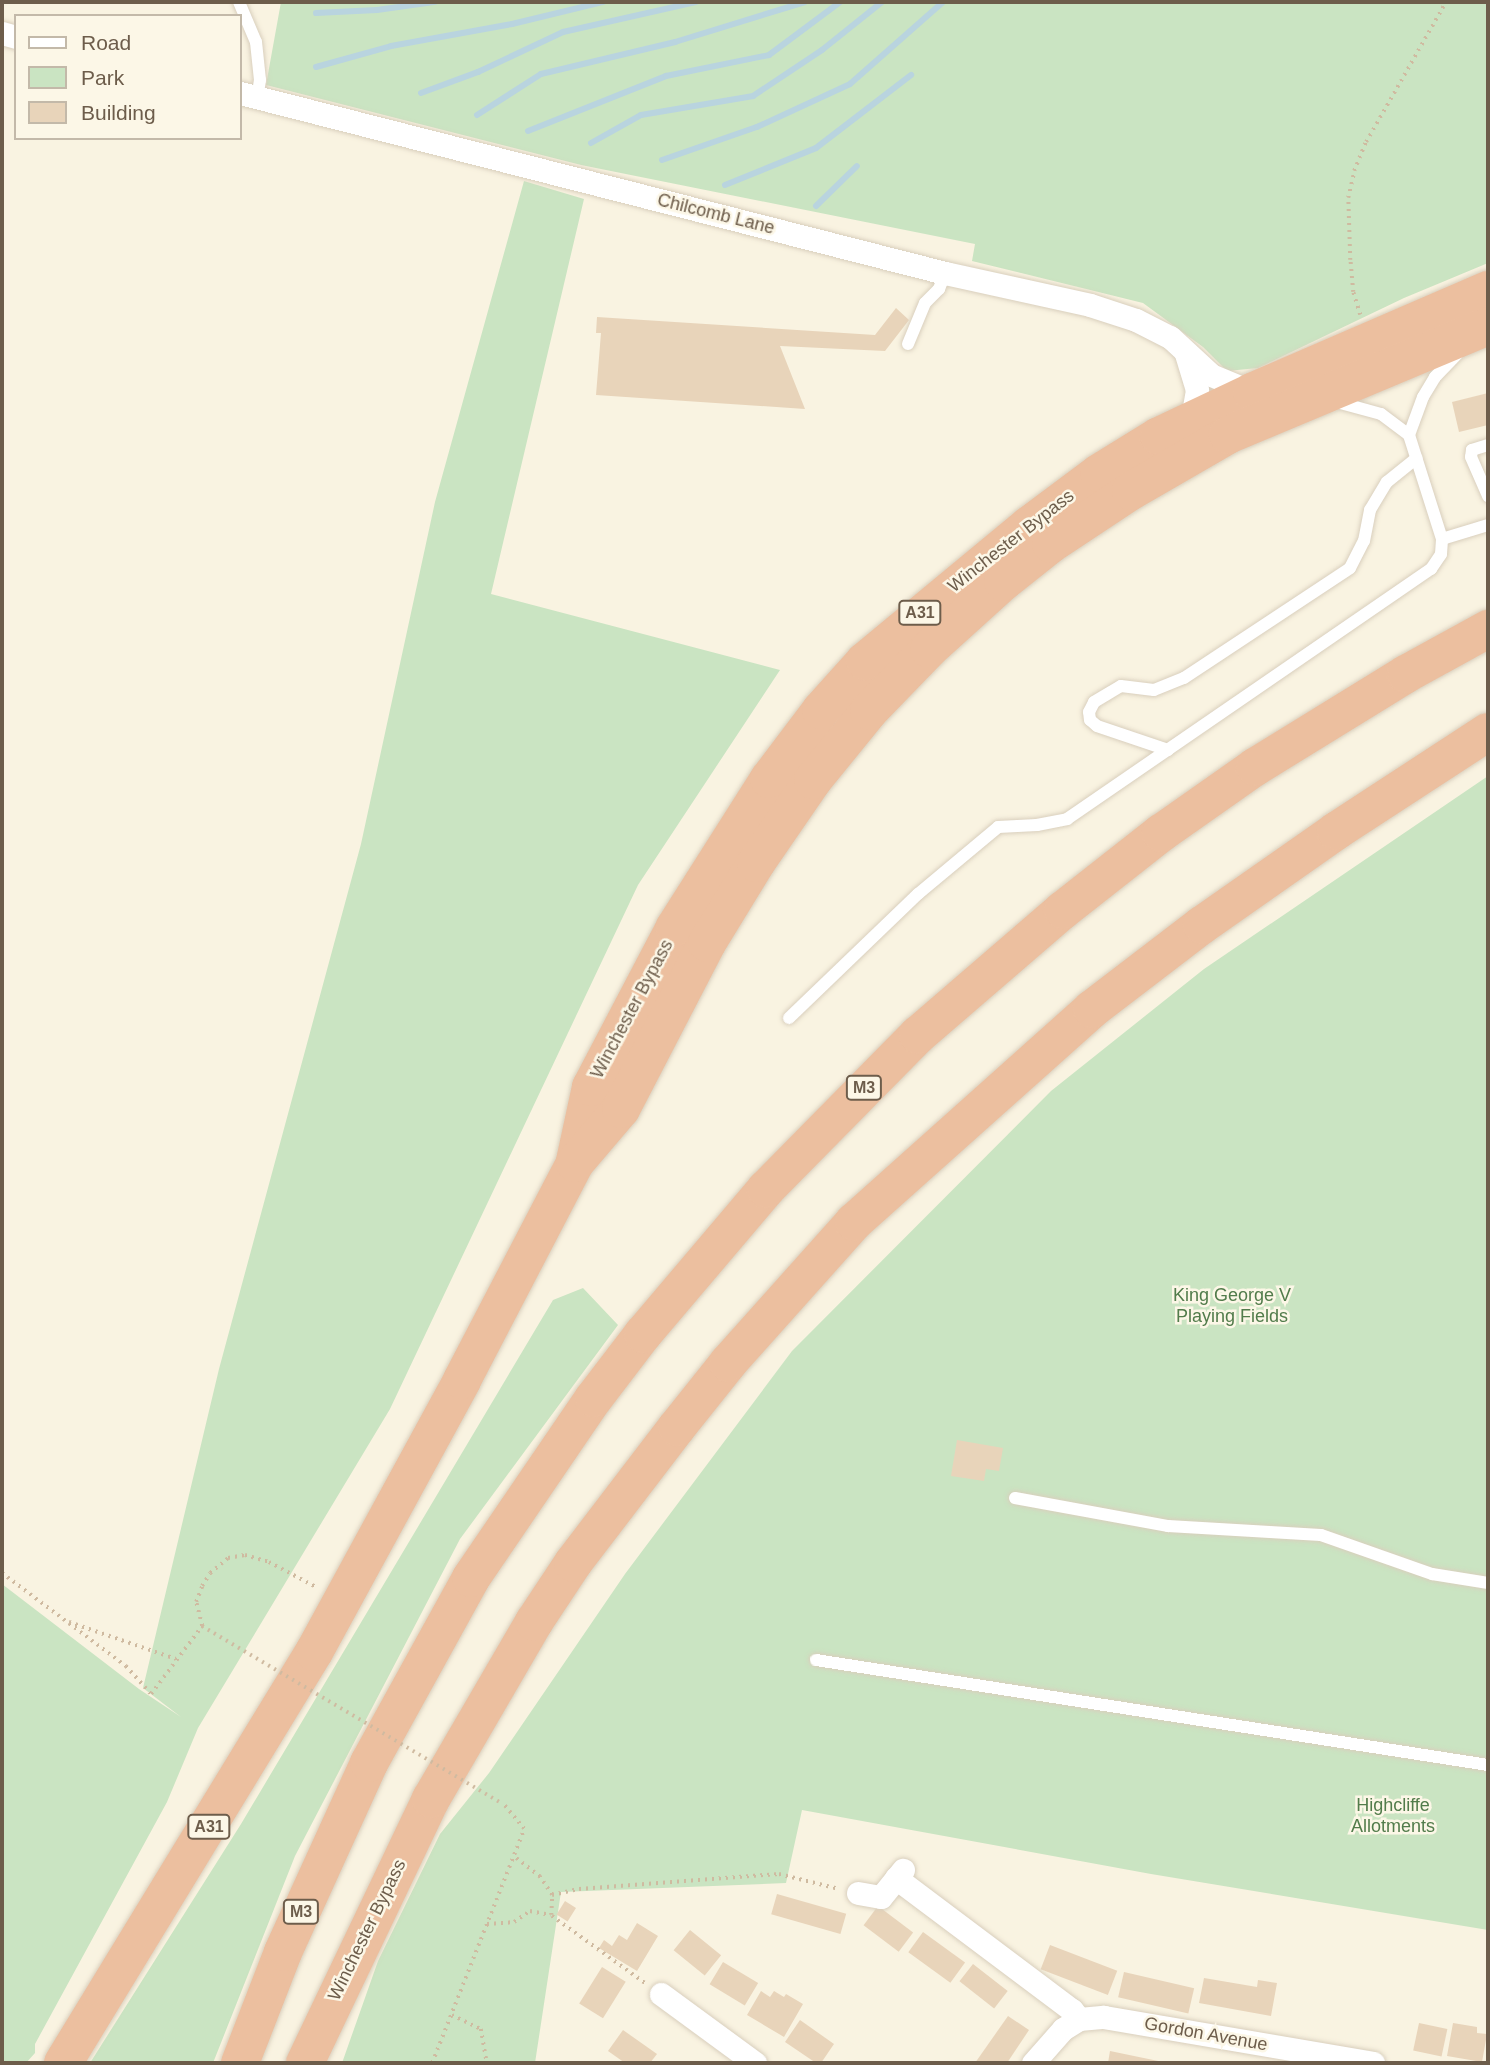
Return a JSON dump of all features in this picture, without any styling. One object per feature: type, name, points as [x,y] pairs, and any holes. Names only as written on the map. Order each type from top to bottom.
[{"type":"highway","name":"Winchester Bypass","points":[[575,1163],[590,1087],[675,927],[769,779],[821,710],[865,661],[1028,526],[1099,473],[1192,419],[1372,338],[1488,290]]},
{"type":"highway","name":"Winchester Bypass","points":[[575,1163],[621,1109],[707,943],[756,863],[813,780],[869,711],[929,649],[1051,544],[1131,491],[1228,435],[1485,328]]},
{"type":"highway","name":"M3","points":[[240,2063],[289,1939],[369,1763],[471,1578],[594,1398],[706,1258],[826,1125],[973,986],[1063,909],[1161,833],[1255,766],[1406,674],[1488,629]]},
{"type":"highway","name":"Winchester Bypass","points":[[305,2063],[431,1799],[534,1622],[581,1552],[728,1363],[854,1222],[1092,1009],[1202,925],[1335,831],[1488,732]]},
{"type":"highway","name":"A31","points":[[63,2063],[314,1653],[462,1380],[575,1163]]},
{"type":"street","name":"Chilcomb Lane","points":[[248,96],[946,273],[1090,305],[1136,320],[1170,337],[1211,375],[1252,392]]},
{"type":"street","points":[[1186,351],[1196,390],[1192,419]]},
{"type":"street","points":[[858,1893],[881,1897],[900,1874],[1072,2010],[1079,2019],[1046,2045],[1033,2063]]},
{"type":"street","points":[[661,1994],[755,2063]]},
{"type":"street","name":"Gordon Avenue","points":[[1079,2019],[1104,2017],[1373,2063]]},
{"type":"lane","points":[[239,2],[256,42],[260,80],[248,96]]},
{"type":"lane","points":[[908,344],[925,303],[939,289],[946,273]]},
{"type":"lane","points":[[1409,435],[1423,397],[1435,377],[1485,328]]},
{"type":"lane","points":[[789,1018],[918,894],[998,827],[1068,819],[1431,569],[1441,554],[1442,539],[1409,435],[1381,414],[1352,404],[1315,398]]},
{"type":"lane","points":[[1488,445],[1472,450],[1471,457],[1488,496]]},
{"type":"lane","points":[[1168,750],[1097,726],[1090,720],[1089,712],[1094,702],[1121,686],[1154,690],[1184,678],[1350,568],[1364,541],[1370,510],[1387,482],[1417,458]]},
{"type":"lane","points":[[1442,539],[1488,525]]},
{"type":"lane","points":[[1016,1498],[1168,1526],[1321,1535],[1432,1574],[1488,1583]]},
{"type":"lane","points":[[816,1660],[1488,1765]]},
{"type":"path","points":[[1372,338],[1353,292],[1348,198],[1366,142],[1446,2]]},
{"type":"path","points":[[327,1594],[269,1562],[245,1555],[228,1558],[210,1573],[196,1602],[202,1626],[503,1804],[524,1829],[432,2063]]},
{"type":"path","points":[[2,1573],[126,1666],[152,1694],[202,1626]]},
{"type":"path","points":[[63,1620],[176,1659]]},
{"type":"path","points":[[514,1857],[540,1877],[552,1895],[551,1916]]},
{"type":"path","points":[[552,1895],[579,1889],[779,1874],[858,1893]]},
{"type":"path","points":[[487,1924],[514,1922],[530,1911],[551,1916],[661,1994]]},
{"type":"path","points":[[452,2015],[481,2029],[486,2063]]},
{"type":"green space","points":[[281,2],[1488,2],[1488,263],[1404,298],[1258,368],[1227,371],[1203,347],[1143,303],[972,261],[975,244],[581,165],[266,85]]},
{"type":"green space","points":[[524,181],[584,199],[491,594],[780,670],[638,885],[390,1409],[198,1728],[167,1802],[35,2044],[35,2053],[26,2063],[2,2063],[2,1584],[139,1689],[181,1717],[143,1688],[219,1369],[361,844],[435,502]]},
{"type":"green space","points":[[1488,776],[1488,1930],[1151,1874],[802,1810],[786,1883],[561,1892],[535,2063],[342,2063],[378,1961],[440,1834],[489,1773],[625,1574],[792,1351],[1051,1091],[1204,969]]},
{"type":"green space","points":[[583,1288],[618,1325],[460,1539],[295,1856],[213,2063],[90,2063],[241,1824],[553,1300]]},
{"type":"building","points":[[896,308],[909,320],[885,351],[780,346],[805,409],[596,395],[601,333],[596,333],[597,317],[875,335]]},
{"type":"building","points":[[1488,393],[1488,425],[1459,432],[1452,402]]},
{"type":"building","points":[[957,1440],[1003,1448],[999,1471],[986,1469],[984,1481],[951,1476]]},
{"type":"building","points":[[777,1894],[846,1914],[840,1934],[771,1914]]},
{"type":"building","points":[[565,1901],[576,1908],[568,1921],[557,1915]]},
{"type":"building","points":[[878,1906],[913,1932],[899,1952],[864,1925]]},
{"type":"building","points":[[637,1923],[658,1936],[637,1971],[599,1948],[604,1940],[612,1946],[619,1935],[627,1940]]},
{"type":"building","points":[[690,1930],[721,1955],[705,1975],[674,1950]]},
{"type":"building","points":[[923,1932],[965,1963],[950,1983],[908,1952]]},
{"type":"building","points":[[1050,1945],[1117,1971],[1108,1995],[1041,1969]]},
{"type":"building","points":[[723,1962],[758,1983],[745,2005],[710,1984]]},
{"type":"building","points":[[973,1964],[1008,1991],[994,2008],[959,1981]]},
{"type":"building","points":[[602,1967],[626,1982],[603,2018],[579,2003]]},
{"type":"building","points":[[1124,1972],[1194,1988],[1188,2014],[1118,1997]]},
{"type":"building","points":[[1204,1978],[1257,1987],[1258,1980],[1277,1983],[1271,2016],[1199,2003]]},
{"type":"building","points":[[761,1991],[770,1997],[774,1991],[784,1997],[786,1994],[803,2004],[784,2037],[747,2015]]},
{"type":"building","points":[[1008,2016],[1029,2030],[1007,2063],[975,2063]]},
{"type":"building","points":[[800,2020],[834,2044],[821,2063],[816,2063],[785,2042]]},
{"type":"building","points":[[1419,2023],[1447,2029],[1442,2056],[1413,2050]]},
{"type":"building","points":[[1453,2023],[1477,2027],[1477,2033],[1487,2034],[1482,2062],[1447,2056]]},
{"type":"building","points":[[623,2030],[657,2054],[650,2063],[625,2063],[608,2051]]},
{"type":"building","points":[[1110,2051],[1163,2062],[1163,2063],[1108,2063]]},
{"type":"waterway","points":[[316,13],[377,10],[435,2]]},
{"type":"waterway","points":[[316,67],[391,46],[512,24],[603,2]]},
{"type":"waterway","points":[[421,93],[478,72],[563,32],[696,2]]},
{"type":"waterway","points":[[477,115],[541,74],[675,42],[805,2]]},
{"type":"waterway","points":[[528,131],[666,76],[769,55],[840,2]]},
{"type":"waterway","points":[[591,143],[641,115],[753,96],[822,50],[882,2]]},
{"type":"waterway","points":[[662,160],[757,127],[850,84],[943,2]]},
{"type":"waterway","points":[[725,185],[816,148],[911,75]]},
{"type":"waterway","points":[[816,206],[857,166]]},
{"type":"park label","name":"King George V Playing Fields","points":[[1232,1306]]},
{"type":"park label","name":"Highcliffe Allotments","points":[[1393,1816]]}]
